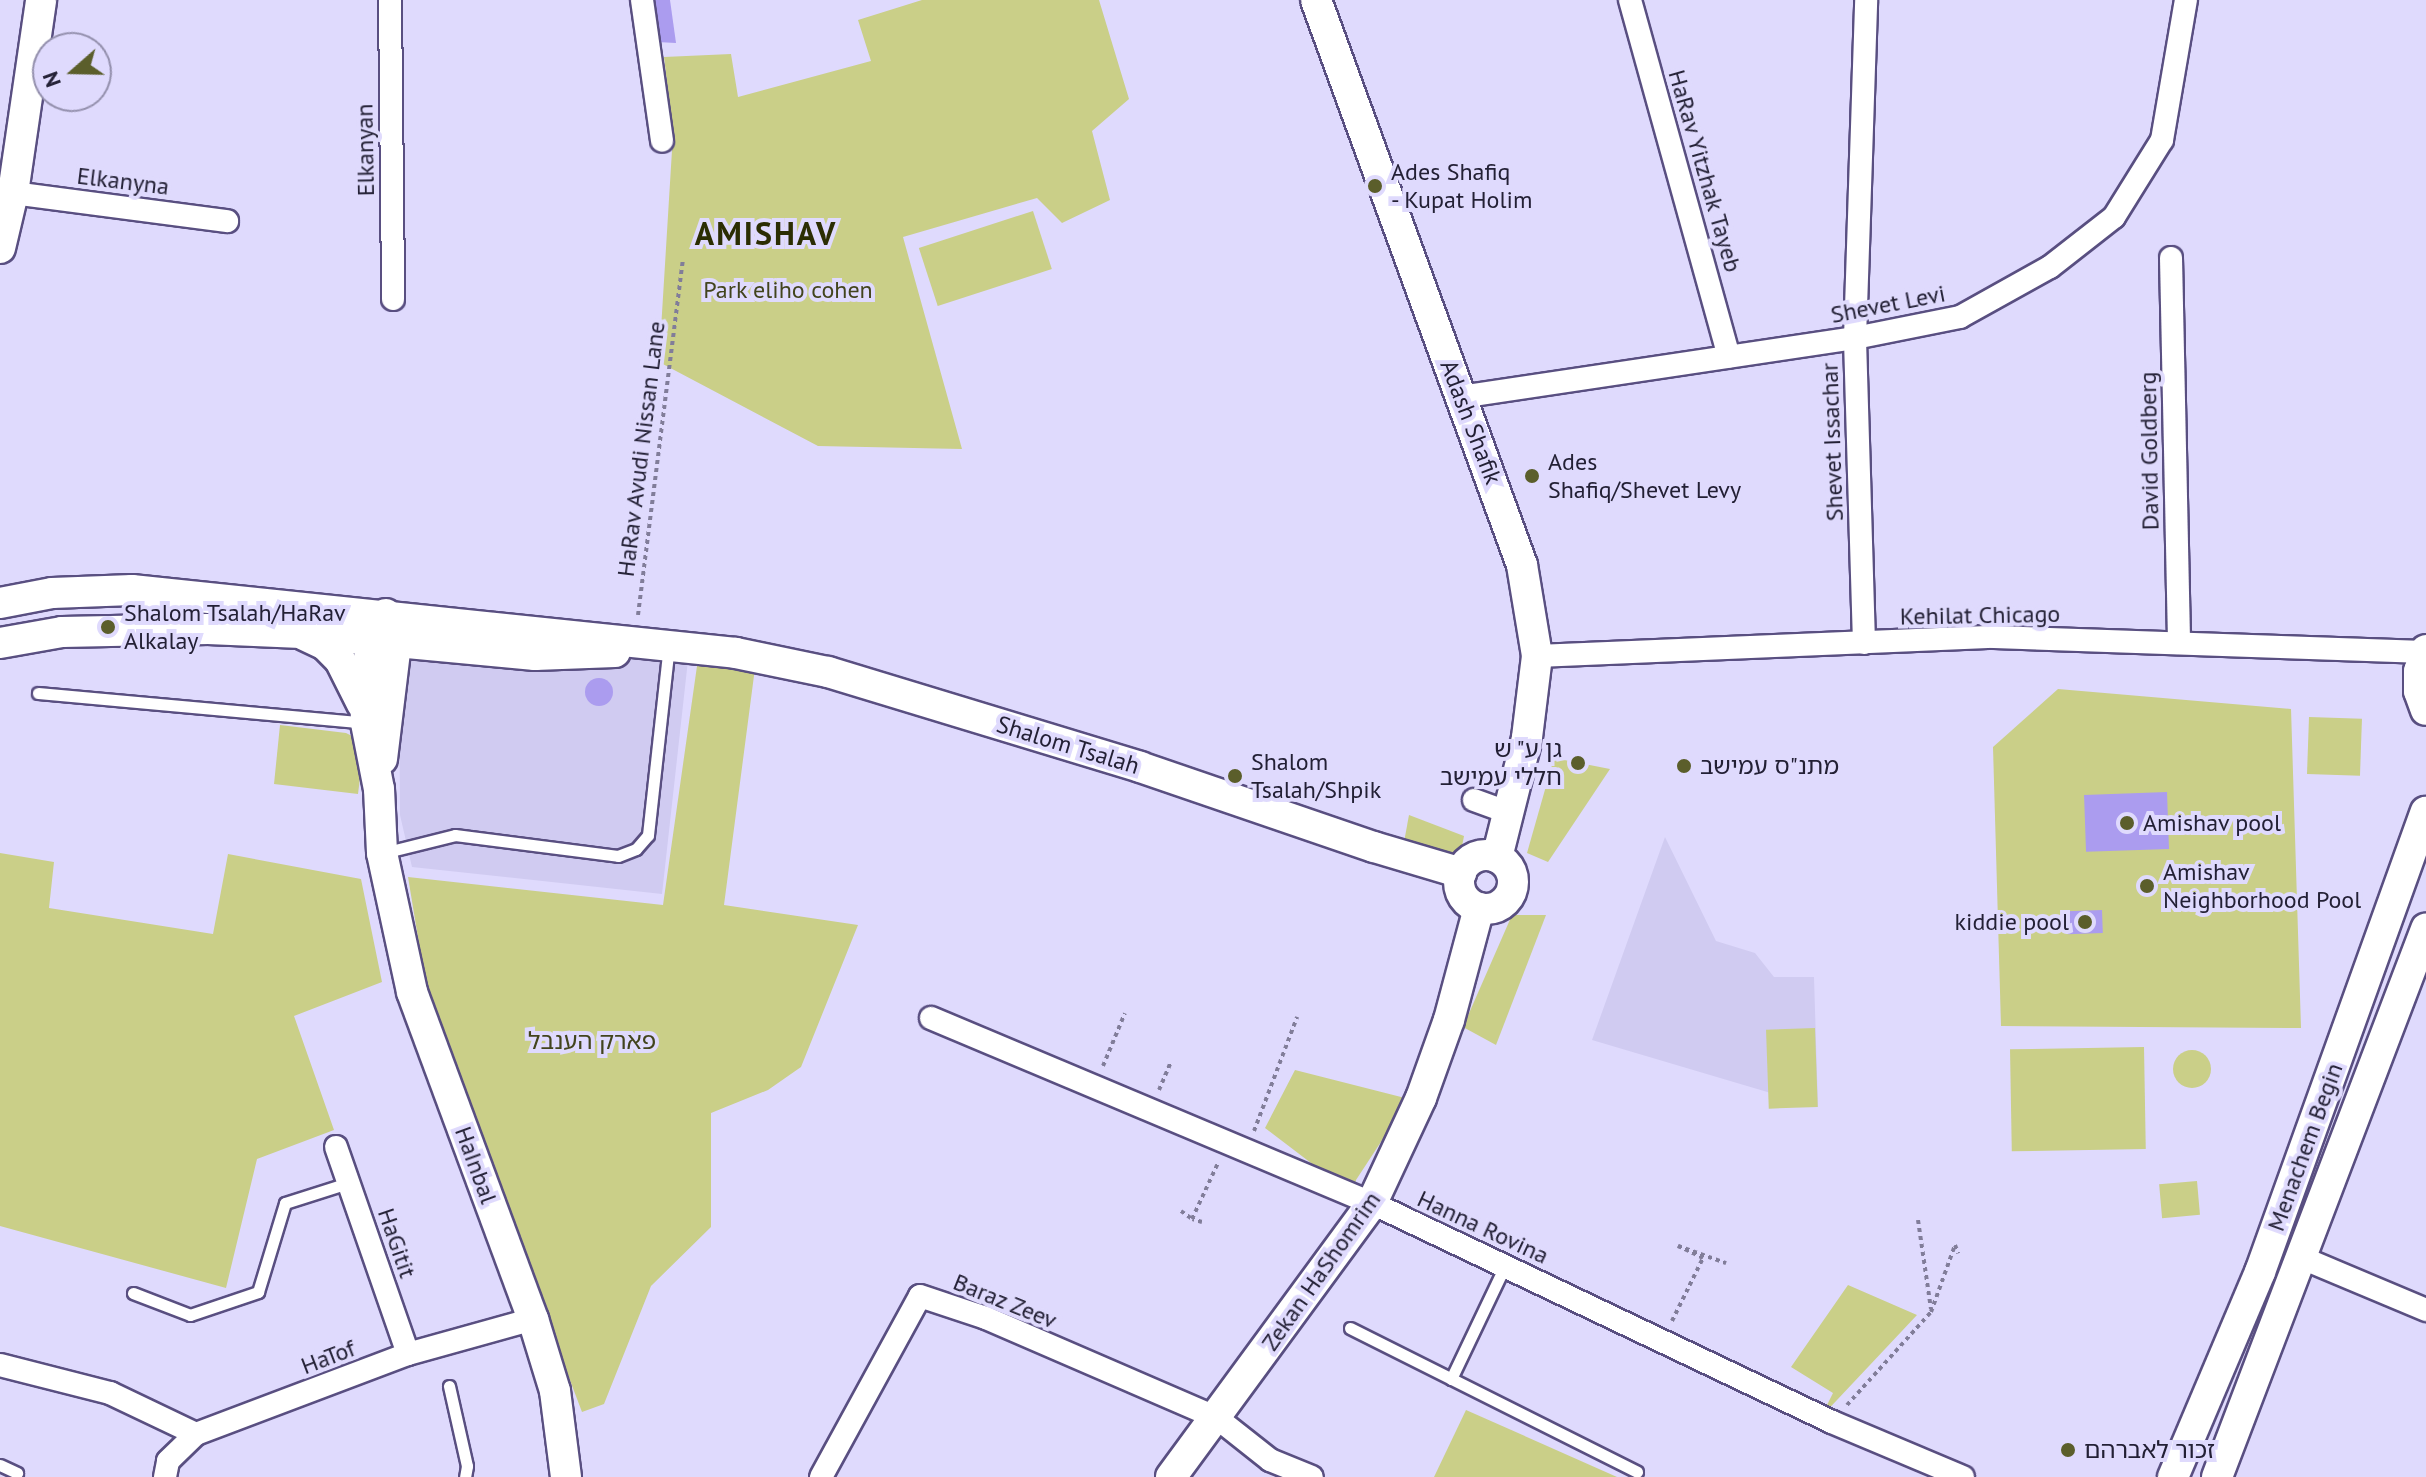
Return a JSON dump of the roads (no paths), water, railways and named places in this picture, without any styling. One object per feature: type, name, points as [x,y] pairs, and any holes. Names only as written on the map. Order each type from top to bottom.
[{"type":"street","points":[[0,248],[13,193],[41,0]]},
{"type":"street","name":"Elkanyan","points":[[390,0],[393,299]]},
{"type":"street","points":[[642,0],[662,141]]},
{"type":"street","name":"Adash Shafik","points":[[1316,0],[1522,565],[1537,656],[1527,738],[1497,857]]},
{"type":"street","name":"HaRav Yitzhak Tayeb","points":[[1630,0],[1729,356]]},
{"type":"street","name":"Shevet Issachar","points":[[1864,643],[1855,338],[1866,0]]},
{"type":"street","name":"Shevet Levi","points":[[1460,397],[1855,338],[1960,317],[2050,267],[2114,217],[2162,140],[2186,0]]},
{"type":"street","name":"Elkanyna","points":[[13,193],[227,221]]},
{"type":"street","name":"David Goldberg","points":[[2171,258],[2179,643]]},
{"type":"street","name":"Shalom Tsalah","points":[[0,603],[52,593],[132,590],[386,614],[736,653],[828,672],[1140,767],[1374,847],[1461,873]]},
{"type":"street","points":[[379,789],[386,614]]},
{"type":"street","name":"Shalom Tsalah","points":[[0,643],[62,632],[135,629],[301,633],[572,656],[669,645]]},
{"type":"street","points":[[301,633],[325,645],[340,660],[366,717],[379,789]]},
{"type":"street","name":"Kehilat Chicago","points":[[1537,656],[2009,637],[2425,651]]},
{"type":"street","points":[[366,717],[383,642]]},
{"type":"street","points":[[2425,651],[2419,671],[2419,691],[2426,710]]},
{"type":"street","name":"HaInbal","points":[[379,789],[382,853],[412,992],[533,1319],[555,1391],[566,1477]]},
{"type":"street","points":[[1474,800],[1510,813]]},
{"type":"street","name":"Menachem Begin","points":[[2173,1477],[2260,1272],[2426,812]]},
{"type":"street","points":[[1479,856],[1497,857],[1508,867],[1512,888],[1500,905],[1479,908],[1462,894],[1461,873],[1468,862],[1479,856]]},
{"type":"street","name":"Zekan HaShomrim","points":[[1171,1477],[1372,1203],[1421,1098],[1449,1020],[1479,908]]},
{"type":"street","name":"Menachem Begin","points":[[2217,1477],[2426,929]]},
{"type":"street","name":"Hanna Rovina","points":[[931,1018],[1372,1203],[1832,1422],[1963,1477]]},
{"type":"street","name":"HaGitit","points":[[336,1147],[408,1354]]},
{"type":"street","points":[[2300,1257],[2426,1310]]},
{"type":"street","name":"Baraz Zeev","points":[[821,1477],[920,1296],[986,1318],[1217,1418]]},
{"type":"street","name":"HaTof","points":[[165,1477],[168,1461],[196,1434],[408,1354],[533,1319]]},
{"type":"street","points":[[0,1365],[110,1393],[196,1434]]},
{"type":"street","points":[[1217,1418],[1270,1460],[1312,1477]]},
{"type":"lane","points":[[382,853],[455,835],[618,856],[636,849],[648,835],[669,645]]},
{"type":"lane","points":[[38,693],[366,717]]},
{"type":"lane","points":[[133,1293],[190,1315],[258,1292],[285,1203],[348,1183]]},
{"type":"lane","points":[[1451,1379],[1505,1266]]},
{"type":"lane","points":[[1350,1328],[1637,1472]]},
{"type":"lane","points":[[449,1386],[467,1466],[465,1477]]},
{"type":"lane","points":[[0,1465],[17,1473]]},
{"type":"place","name":"Ades Shafiq - Kupat Holim","points":[[1375,186]]},
{"type":"place","name":"Ades Shafiq/Shevet Levy","points":[[1532,476]]},
{"type":"place","name":"Shalom Tsalah/HaRav Alkalay","points":[[108,627]]},
{"type":"place","name":"גן ע\" ש חללי עמישב","points":[[1578,763]]},
{"type":"place","name":"מתנ\"ס עמישב","points":[[1684,766]]},
{"type":"place","name":"Shalom Tsalah/Shpik","points":[[1235,776]]},
{"type":"place","name":"Amishav pool","points":[[2127,823]]},
{"type":"place","name":"Amishav Neighborhood Pool","points":[[2147,886]]},
{"type":"place","name":"kiddie pool","points":[[2085,922]]},
{"type":"place","name":"זכור לאברהם","points":[[2068,1450]]},
{"type":"district","name":"AMISHAV","points":[[766,233]]},
{"type":"park label","name":"Park eliho cohen","points":[[788,290]]},
{"type":"park label","name":"פארק הענבל","points":[[592,1041]]}]
